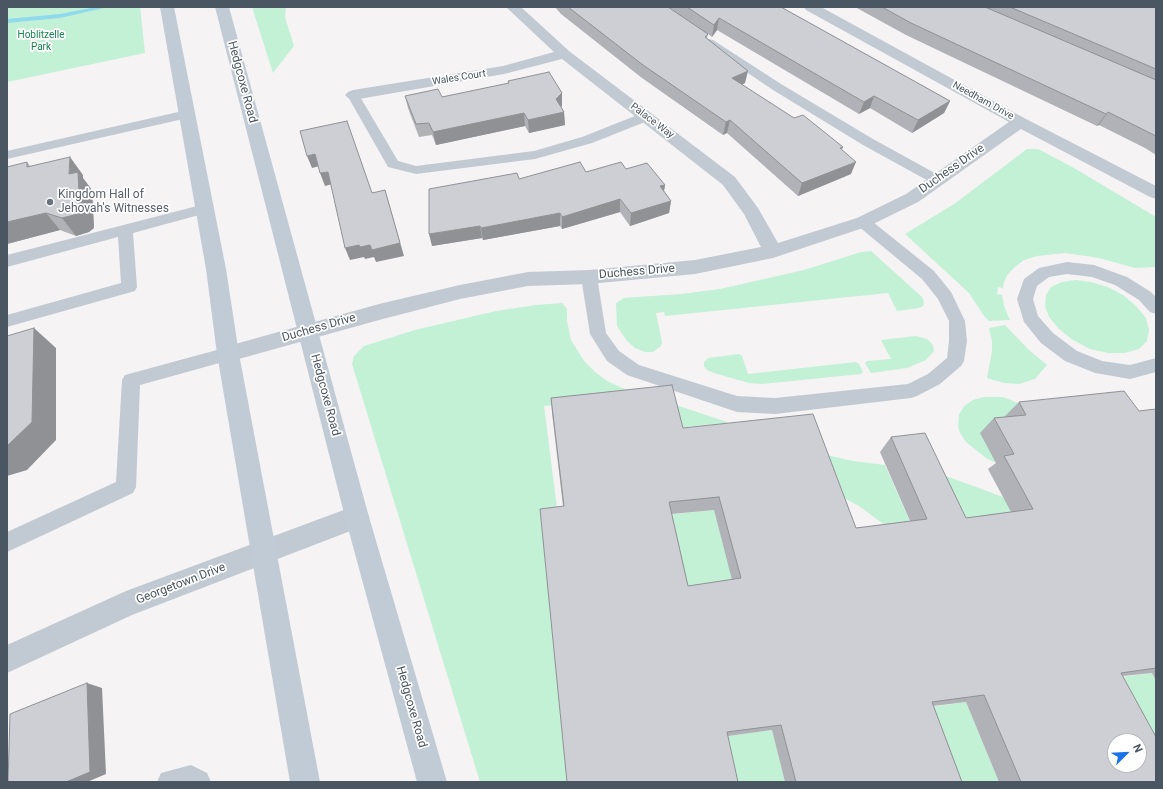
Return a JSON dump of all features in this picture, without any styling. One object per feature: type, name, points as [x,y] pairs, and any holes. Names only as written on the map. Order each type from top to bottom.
[{"type":"main road","name":"Hedgcoxe Road","points":[[223,10],[308,332],[316,357],[357,517],[432,782]]},
{"type":"main road","points":[[168,15],[216,269],[228,354],[305,782]]},
{"type":"street","name":"Palace Way","points":[[513,7],[564,54],[729,181],[752,212],[772,251]]},
{"type":"street","name":"Needham Drive","points":[[811,7],[1020,122],[1156,193]]},
{"type":"street","name":"Wales Court","points":[[353,95],[504,70],[564,54]]},
{"type":"street","name":"Duchess Drive","points":[[228,354],[460,292],[528,279],[589,276],[695,267],[772,251],[863,222],[912,198],[1020,122]]},
{"type":"street","name":"Georgetown Drive","points":[[7,659],[126,604],[357,517]]},
{"type":"lane","points":[[701,37],[777,87],[868,142],[937,180]]},
{"type":"lane","points":[[353,95],[393,164],[416,170],[535,155],[587,140],[645,117]]},
{"type":"lane","points":[[7,155],[187,114]]},
{"type":"lane","points":[[7,261],[205,209]]},
{"type":"lane","points":[[589,276],[598,334],[613,356],[633,370],[661,380],[737,404],[775,406],[912,391],[934,379],[955,361],[958,341],[957,321],[945,296],[928,275],[863,222]]},
{"type":"lane","points":[[7,321],[129,287],[125,230]]},
{"type":"lane","points":[[1152,299],[1121,281],[1094,271],[1068,268],[1045,272],[1030,283],[1025,299],[1030,318],[1046,338],[1071,356],[1101,368],[1130,372],[1156,365]]},
{"type":"lane","points":[[7,542],[126,487],[131,380],[228,354]]},
{"type":"lane","points":[[170,782],[191,777],[198,782]]},
{"type":"green space","name":"Hoblitzelle Park","points":[[7,7],[140,7],[145,53],[7,82]]},
{"type":"green space","points":[[252,7],[286,7],[285,17],[294,46],[273,73]]},
{"type":"green space","points":[[1027,149],[1038,149],[1074,168],[1156,217],[1156,267],[1135,268],[1099,258],[1065,253],[1037,256],[1024,260],[1008,274],[1003,288],[998,287],[997,294],[1002,295],[1004,306],[1010,320],[989,321],[969,293],[905,234],[954,204]]},
{"type":"green space","points":[[871,251],[922,297],[924,302],[923,306],[919,308],[897,311],[888,293],[665,316],[664,312],[656,313],[662,342],[661,346],[653,352],[645,352],[635,348],[627,341],[617,326],[616,303],[624,298],[681,294],[720,289],[804,270],[861,252]]},
{"type":"green space","points":[[1076,280],[1091,282],[1108,287],[1123,295],[1136,306],[1146,318],[1149,330],[1147,341],[1139,349],[1125,353],[1108,353],[1090,349],[1073,340],[1059,329],[1049,317],[1045,306],[1046,295],[1051,287],[1062,282]]},
{"type":"green space","points":[[562,303],[567,309],[567,321],[571,340],[584,361],[607,381],[622,388],[648,396],[544,406],[557,508],[570,782],[480,782],[352,364],[354,356],[364,346],[415,330],[496,311]]},
{"type":"green space","points":[[1005,325],[1029,350],[1047,365],[1035,379],[1019,384],[1004,383],[987,378],[992,351],[989,328]]},
{"type":"green space","points":[[916,336],[927,339],[933,345],[934,351],[926,360],[907,368],[871,373],[865,363],[867,361],[891,359],[881,340]]},
{"type":"green space","points":[[739,354],[742,356],[748,374],[856,362],[859,364],[863,372],[861,374],[762,384],[749,383],[714,373],[707,370],[704,366],[704,362],[708,358]]},
{"type":"green space","points":[[984,397],[1003,397],[1028,407],[996,463],[986,458],[966,442],[960,433],[958,426],[959,415],[964,406],[973,400]]},
{"type":"green space","points":[[670,403],[727,422],[728,423],[676,428]]},
{"type":"green space","points":[[813,452],[853,461],[885,465],[914,531],[885,525],[859,506],[835,493]]},
{"type":"green space","points":[[938,473],[1003,497],[1030,520],[955,530]]},
{"type":"green space","points":[[714,510],[735,589],[683,596],[666,515]]},
{"type":"green space","points":[[1152,673],[1156,681],[1156,782],[1147,760],[1147,733],[1133,733],[1097,680]]},
{"type":"green space","points":[[966,702],[999,782],[943,782],[916,709]]},
{"type":"green space","points":[[772,730],[785,782],[730,782],[720,737]]},
{"type":"building","points":[[568,7],[668,7],[708,34],[705,37],[748,71],[732,78],[794,118],[803,115],[843,147],[840,148],[856,162],[802,183],[730,120],[726,122],[643,65]]},
{"type":"building","points":[[687,7],[781,7],[950,101],[918,120],[874,96],[864,102],[719,18],[714,25]]},
{"type":"building","points":[[882,7],[985,7],[1156,80],[1156,136],[1108,112],[1106,114],[911,23]]},
{"type":"building","points":[[1010,7],[1156,7],[1156,69]]},
{"type":"building","points":[[549,72],[562,93],[556,99],[564,112],[528,120],[524,113],[433,132],[429,123],[416,124],[405,96],[438,89],[442,97],[509,83],[508,81]]},
{"type":"building","points":[[347,121],[372,193],[385,190],[400,243],[372,250],[370,245],[360,247],[359,245],[345,248],[328,172],[320,173],[315,154],[307,156],[300,131]]},
{"type":"building","points":[[70,157],[69,174],[78,172],[80,211],[74,215],[62,218],[46,213],[7,222],[7,167],[27,162],[27,167]]},
{"type":"building","points":[[580,162],[586,172],[621,162],[626,169],[647,163],[665,185],[660,186],[671,201],[631,213],[620,199],[562,217],[560,213],[481,228],[480,226],[429,234],[429,189],[517,173],[519,179]]},
{"type":"building","points":[[34,328],[32,422],[7,446],[7,336]]},
{"type":"building","points":[[672,385],[683,428],[813,414],[856,528],[927,519],[891,437],[925,433],[966,518],[1033,509],[1004,456],[1014,454],[994,418],[1026,415],[1019,402],[1124,391],[1139,411],[1156,409],[1156,668],[1121,673],[1156,737],[1156,782],[1021,782],[984,695],[932,702],[962,782],[796,782],[781,725],[727,732],[738,782],[567,782],[540,509],[564,506],[551,398]],"holes":[[[719,497],[741,578],[688,586],[669,502]]]},
{"type":"building","points":[[87,683],[90,772],[66,782],[8,782],[10,714]]},
{"type":"waterway","points":[[7,21],[60,16],[105,7]]},
{"type":"place","name":"Kingdom Hall of Jehovah's Witnesses","points":[[50,202]]}]
